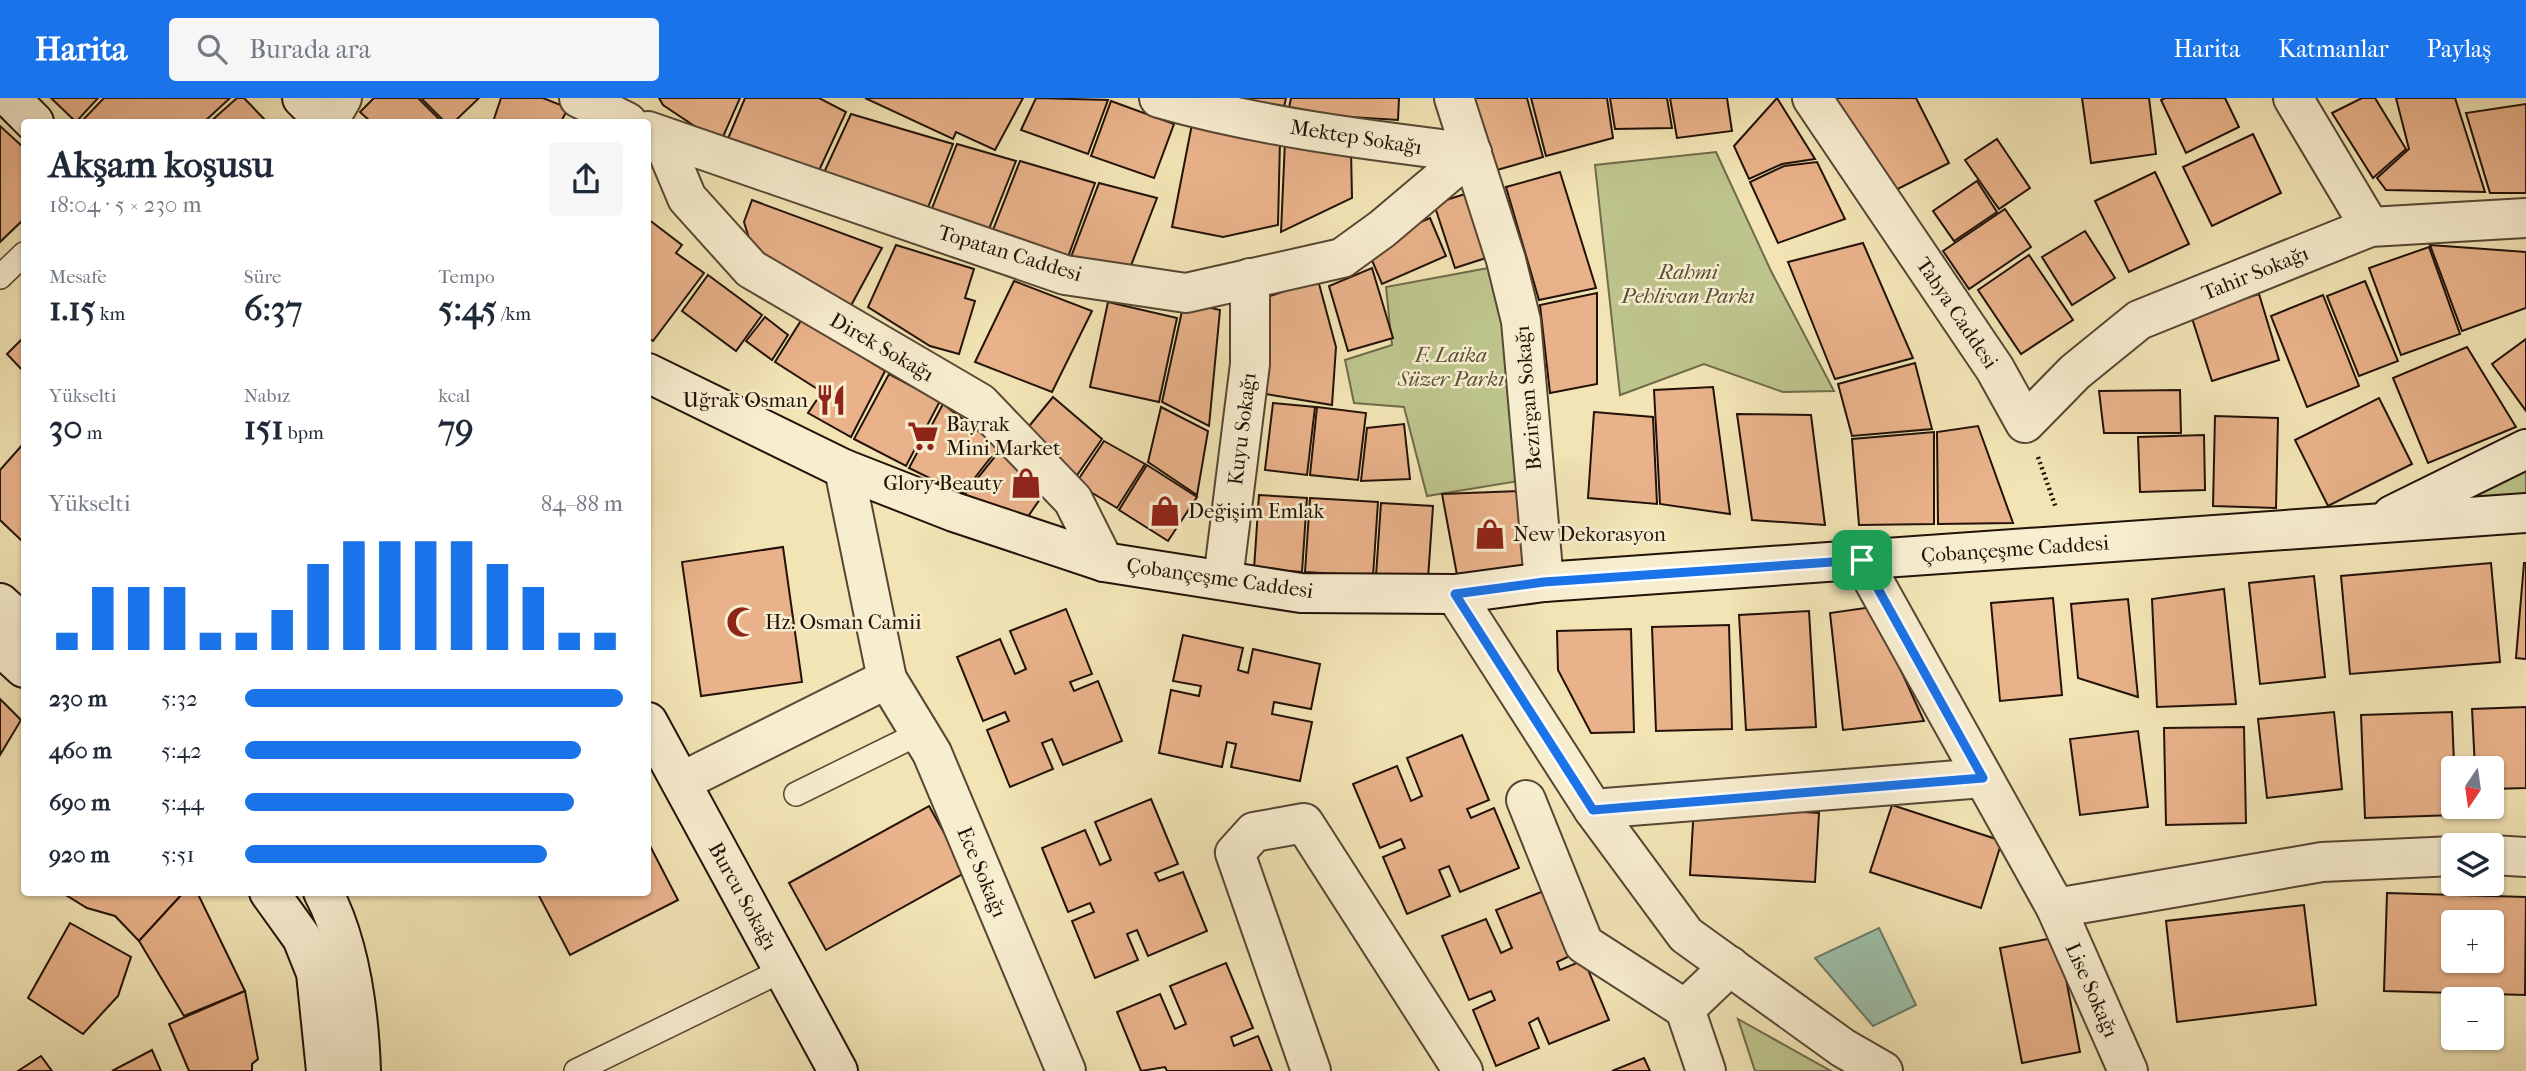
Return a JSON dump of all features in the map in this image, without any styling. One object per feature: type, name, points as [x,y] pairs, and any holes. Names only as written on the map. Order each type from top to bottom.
[{"type":"street","points":[[10,98],[31,119]]},
{"type":"street","points":[[302,98],[324,119]]},
{"type":"street","points":[[329,119],[342,98]]},
{"type":"street","name":"Topatan Caddesi","points":[[579,98],[624,119]]},
{"type":"street","points":[[637,98],[641,119]]},
{"type":"street","name":"Mektep Sokağı","points":[[1159,98],[1205,111],[1345,137],[1472,153]]},
{"type":"street","name":"Bezirgan Sokağı","points":[[1454,98],[1521,321],[1544,582]]},
{"type":"street","name":"Tabya Caddesi","points":[[1812,98],[1995,369],[2025,423]]},
{"type":"street","points":[[2293,98],[2370,227]]},
{"type":"street","name":"Topatan Caddesi","points":[[651,131],[1065,275],[1186,293],[1342,258],[1382,229],[1472,153]]},
{"type":"street","name":"Direk Sokağı","points":[[651,141],[687,198],[751,269],[980,403],[1073,500],[1104,562]]},
{"type":"street","name":"Tahir Sokağı","points":[[2025,423],[2075,372],[2139,320],[2370,227],[2526,218]]},
{"type":"street","name":"Kuyu Sokağı","points":[[1223,580],[1250,364],[1250,278]]},
{"type":"street","name":"Çobançeşme Caddesi","points":[[651,374],[844,469],[954,512],[1104,562],[1301,593],[1455,594],[1544,582],[2526,513]]},
{"type":"street","name":"Çobançeşme Caddesi","points":[[2375,524],[2526,449]]},
{"type":"street","name":"Ece Sokağı","points":[[844,469],[887,679],[932,753],[1066,1071]]},
{"type":"street","name":"Lise Sokağı","points":[[1862,560],[2056,908],[2128,1071]]},
{"type":"street","points":[[1455,594],[1593,810],[1686,935],[1843,1048],[1883,1071]]},
{"type":"street","points":[[0,603],[21,622]]},
{"type":"street","points":[[0,646],[21,665]]},
{"type":"street","points":[[681,782],[887,679]]},
{"type":"street","name":"Burcu Sokağı","points":[[651,727],[838,1071]]},
{"type":"street","points":[[1593,810],[1983,778]]},
{"type":"street","points":[[1526,800],[1584,944],[1685,1009],[1706,1071]]},
{"type":"street","points":[[1311,1071],[1235,853],[1254,832],[1304,823],[1463,1071]]},
{"type":"street","points":[[2504,856],[2526,857]]},
{"type":"street","points":[[2056,908],[2322,862],[2441,857]]},
{"type":"street","points":[[272,896],[302,938],[316,973],[326,1071]]},
{"type":"street","points":[[325,896],[351,975],[360,1071]]},
{"type":"street","points":[[1685,1009],[1730,966]]},
{"type":"lane","points":[[0,277],[21,257]]},
{"type":"lane","points":[[796,794],[920,733]]},
{"type":"lane","points":[[576,1071],[783,970]]},
{"type":"path","points":[[2025,423],[2070,545]]},
{"type":"green space","name":"Rahmi Pehlivan Parkı","points":[[1716,152],[1771,271],[1834,391],[1783,392],[1704,364],[1620,395],[1595,165]]},
{"type":"green space","name":"F. Laika Süzer Parkı","points":[[1499,266],[1525,480],[1427,496],[1404,407],[1354,403],[1345,360],[1392,345],[1386,287]]},
{"type":"green space","points":[[2526,469],[2526,497],[2459,502]]},
{"type":"green space","points":[[1738,1019],[1831,1071],[1755,1071]]},
{"type":"shaded area","points":[[1879,928],[1916,1005],[1873,1026],[1815,958]]},
{"type":"building","points":[[51,98],[98,98],[79,119],[73,119]]},
{"type":"building","points":[[104,98],[230,98],[207,119],[84,119]]},
{"type":"building","points":[[237,98],[244,98],[264,119],[213,119]]},
{"type":"building","points":[[374,98],[418,98],[439,119],[368,119],[360,112]]},
{"type":"building","points":[[421,98],[479,98],[457,119],[442,119]]},
{"type":"building","points":[[501,98],[543,98],[568,108],[562,119],[494,119]]},
{"type":"building","points":[[659,98],[740,98],[722,139],[699,129],[663,105]]},
{"type":"building","points":[[745,98],[819,98],[846,112],[816,177],[727,141]]},
{"type":"building","points":[[865,98],[1023,98],[995,150],[956,132],[953,139]]},
{"type":"building","points":[[1036,98],[1108,100],[1088,154],[1021,130]]},
{"type":"building","points":[[1215,98],[1286,98],[1283,112]]},
{"type":"building","points":[[1291,98],[1399,98],[1398,120],[1288,113]]},
{"type":"building","points":[[1470,98],[1527,98],[1543,157],[1490,172]]},
{"type":"building","points":[[1531,98],[1607,98],[1613,138],[1546,156]]},
{"type":"building","points":[[1610,98],[1667,98],[1672,128],[1615,129]]},
{"type":"building","points":[[1670,98],[1727,98],[1732,131],[1677,138]]},
{"type":"building","points":[[1777,98],[1815,159],[1782,164],[1749,179],[1734,146]]},
{"type":"building","points":[[1836,98],[1916,98],[1949,163],[1886,195]]},
{"type":"building","points":[[2082,98],[2149,98],[2156,154],[2091,163]]},
{"type":"building","points":[[2225,98],[2239,127],[2186,153],[2161,100]]},
{"type":"building","points":[[2362,98],[2375,98],[2406,149],[2373,178],[2332,113]]},
{"type":"building","points":[[2396,98],[2455,98],[2485,192],[2386,190],[2377,178],[2409,149]]},
{"type":"building","points":[[1111,101],[1174,124],[1154,178],[1091,156]]},
{"type":"building","points":[[2526,104],[2526,193],[2490,193],[2466,113]]},
{"type":"building","points":[[851,114],[953,144],[925,215],[821,179]]},
{"type":"building","points":[[1192,124],[1280,141],[1278,225],[1223,237],[1172,227]]},
{"type":"building","points":[[0,126],[21,145],[21,222],[0,242]]},
{"type":"building","points":[[2253,134],[2281,193],[2212,226],[2183,167]]},
{"type":"building","points":[[1997,139],[2030,188],[1999,209],[1965,160]]},
{"type":"building","points":[[1285,141],[1351,150],[1352,198],[1281,232]]},
{"type":"building","points":[[957,144],[1016,161],[987,234],[929,216]]},
{"type":"building","points":[[1020,161],[1095,183],[1068,257],[991,235]]},
{"type":"building","points":[[1817,162],[1845,219],[1778,243],[1750,182],[1784,166]]},
{"type":"building","points":[[1560,172],[1596,288],[1539,300],[1506,187]]},
{"type":"building","points":[[2155,172],[2189,244],[2129,272],[2095,201]]},
{"type":"building","points":[[1977,181],[1997,212],[1954,241],[1933,211]]},
{"type":"building","points":[[1099,183],[1157,198],[1130,268],[1071,257]]},
{"type":"building","points":[[1471,192],[1492,256],[1455,268],[1434,204]]},
{"type":"building","points":[[752,200],[882,248],[847,313],[752,248],[744,222]]},
{"type":"building","points":[[2005,209],[2031,247],[1969,289],[1943,251]]},
{"type":"building","points":[[1430,218],[1446,256],[1382,284],[1366,246]]},
{"type":"building","points":[[651,221],[682,245],[676,253],[704,273],[653,341]]},
{"type":"building","points":[[2085,231],[2115,278],[2072,305],[2042,257]]},
{"type":"building","points":[[1863,243],[1913,358],[1835,379],[1788,262]]},
{"type":"building","points":[[896,245],[974,269],[965,298],[975,301],[959,354],[930,346],[868,307]]},
{"type":"building","points":[[2430,245],[2526,252],[2526,308],[2462,331]]},
{"type":"building","points":[[2429,247],[2460,334],[2401,355],[2369,268]]},
{"type":"building","points":[[2029,255],[2073,320],[2021,354],[1978,290]]},
{"type":"building","points":[[1372,268],[1393,338],[1348,351],[1329,286]]},
{"type":"building","points":[[708,275],[762,315],[736,351],[682,311]]},
{"type":"building","points":[[1318,280],[1336,347],[1332,405],[1260,393],[1258,311],[1270,296]]},
{"type":"building","points":[[1014,281],[1092,311],[1052,392],[975,362]]},
{"type":"building","points":[[2365,281],[2398,361],[2359,376],[2327,296]]},
{"type":"building","points":[[1597,293],[1597,384],[1550,393],[1540,305]]},
{"type":"building","points":[[2259,294],[2279,360],[2212,381],[2191,315]]},
{"type":"building","points":[[2323,295],[2359,386],[2307,407],[2271,316]]},
{"type":"building","points":[[1108,302],[1177,318],[1159,402],[1090,387]]},
{"type":"building","points":[[1184,302],[1220,310],[1209,426],[1162,402]]},
{"type":"building","points":[[765,317],[788,335],[772,360],[746,341]]},
{"type":"building","points":[[802,319],[885,371],[851,437],[808,413],[822,392],[775,362]]},
{"type":"building","points":[[2526,339],[2526,411],[2492,364]]},
{"type":"building","points":[[21,340],[21,369],[7,354]]},
{"type":"building","points":[[2467,347],[2516,427],[2428,463],[2393,378]]},
{"type":"building","points":[[1915,363],[1932,429],[1852,436],[1838,384]]},
{"type":"building","points":[[889,374],[940,401],[906,466],[854,439]]},
{"type":"building","points":[[1713,387],[1730,514],[1660,504],[1654,390]]},
{"type":"building","points":[[2180,390],[2181,433],[2104,433],[2099,391]]},
{"type":"building","points":[[1053,397],[1102,439],[1073,481],[1021,436]]},
{"type":"building","points":[[2379,398],[2412,464],[2328,506],[2295,440]]},
{"type":"building","points":[[1273,403],[1315,407],[1307,475],[1265,470]]},
{"type":"building","points":[[943,404],[999,447],[962,494],[909,468]]},
{"type":"building","points":[[1161,407],[1208,431],[1197,495],[1148,462]]},
{"type":"building","points":[[1317,407],[1366,413],[1358,480],[1310,475]]},
{"type":"building","points":[[1594,412],[1653,417],[1657,504],[1588,498]]},
{"type":"building","points":[[1737,414],[1811,415],[1825,525],[1752,520]]},
{"type":"building","points":[[2215,416],[2278,418],[2276,508],[2213,506]]},
{"type":"building","points":[[1404,424],[1410,479],[1361,481],[1367,428]]},
{"type":"building","points":[[1978,426],[2013,523],[1938,524],[1937,432]]},
{"type":"building","points":[[1934,432],[1934,524],[1859,525],[1852,439]]},
{"type":"building","points":[[2204,435],[2205,490],[2140,492],[2138,437]]},
{"type":"building","points":[[1104,441],[1145,464],[1117,508],[1076,483]]},
{"type":"building","points":[[21,446],[21,540],[0,520],[0,470]]},
{"type":"building","points":[[1001,449],[1044,493],[1021,527],[964,495]]},
{"type":"building","points":[[1147,465],[1197,497],[1168,541],[1119,510]]},
{"type":"building","points":[[1519,491],[1524,573],[1457,575],[1442,494]]},
{"type":"building","points":[[1259,495],[1307,498],[1302,572],[1254,569]]},
{"type":"building","points":[[1310,498],[1378,502],[1373,576],[1305,572]]},
{"type":"building","points":[[1381,503],[1433,506],[1428,579],[1376,576]]},
{"type":"building","name":"Hz. Osman Camii","points":[[783,547],[802,682],[701,696],[682,562]]},
{"type":"building","points":[[2491,563],[2500,662],[2350,674],[2341,576]]},
{"type":"building","points":[[2526,563],[2526,659],[2516,658]]},
{"type":"building","points":[[2314,576],[2325,677],[2260,684],[2249,583]]},
{"type":"building","points":[[2224,589],[2236,704],[2157,707],[2152,599]]},
{"type":"building","points":[[2053,598],[2062,695],[2000,701],[1991,603]]},
{"type":"building","points":[[2128,599],[2138,697],[2078,678],[2071,604]]},
{"type":"building","points":[[1872,607],[1924,721],[1843,730],[1830,613]]},
{"type":"building","points":[[1066,609],[1092,674],[1070,682],[1074,691],[1098,681],[1122,741],[1063,765],[1052,739],[1042,743],[1053,769],[1010,787],[987,730],[1009,721],[1005,712],[983,721],[957,657],[1000,639],[1015,674],[1026,669],[1010,631]]},
{"type":"building","points":[[1809,611],[1816,727],[1746,730],[1739,615]]},
{"type":"building","points":[[1729,625],[1732,729],[1656,731],[1652,627]]},
{"type":"building","points":[[1631,629],[1634,732],[1591,733],[1558,670],[1557,631]]},
{"type":"building","points":[[1183,635],[1243,648],[1238,670],[1248,673],[1253,649],[1320,664],[1311,709],[1274,702],[1272,714],[1312,722],[1300,781],[1231,767],[1236,744],[1227,742],[1222,767],[1159,753],[1171,690],[1199,696],[1201,686],[1173,681]]},
{"type":"building","points":[[0,699],[21,720],[0,755]]},
{"type":"building","points":[[2526,707],[2526,788],[2504,789],[2504,756],[2474,756],[2472,709]]},
{"type":"building","points":[[2334,712],[2342,789],[2267,798],[2258,719]]},
{"type":"building","points":[[2452,712],[2454,756],[2441,756],[2441,815],[2365,818],[2361,715]]},
{"type":"building","points":[[2244,727],[2246,823],[2166,825],[2164,728]]},
{"type":"building","points":[[2138,731],[2148,807],[2080,815],[2070,739]]},
{"type":"building","points":[[1462,735],[1489,800],[1467,809],[1471,818],[1494,808],[1519,868],[1460,892],[1449,866],[1439,870],[1450,896],[1407,914],[1383,857],[1405,848],[1401,839],[1380,848],[1353,784],[1397,766],[1411,801],[1422,796],[1407,758]]},
{"type":"building","points":[[1151,799],[1178,864],[1155,873],[1159,881],[1183,872],[1207,931],[1148,956],[1137,930],[1127,934],[1138,960],[1095,978],[1072,921],[1094,912],[1090,903],[1068,912],[1042,848],[1085,830],[1100,865],[1111,860],[1095,822]]},
{"type":"building","points":[[1694,805],[1819,813],[1815,882],[1690,875]]},
{"type":"building","points":[[1892,805],[2002,841],[1981,908],[1870,872]]},
{"type":"building","points":[[929,806],[966,872],[826,950],[789,883]]},
{"type":"building","points":[[651,848],[678,900],[570,955],[539,896],[651,896]]},
{"type":"building","points":[[1551,888],[1578,952],[1557,962],[1560,970],[1584,960],[1609,1020],[1549,1044],[1538,1018],[1529,1023],[1539,1048],[1496,1066],[1473,1010],[1495,1000],[1491,991],[1469,1000],[1442,936],[1486,919],[1501,953],[1512,948],[1496,910]]},
{"type":"building","points":[[2387,893],[2526,897],[2525,995],[2504,994],[2504,987],[2441,987],[2441,993],[2384,991]]},
{"type":"building","points":[[68,896],[180,896],[139,941],[115,916],[87,908]]},
{"type":"building","points":[[180,896],[199,896],[245,991],[184,1016],[139,941]]},
{"type":"building","points":[[2304,905],[2316,1005],[2177,1022],[2166,921]]},
{"type":"building","points":[[70,923],[131,957],[118,996],[83,1034],[28,998]]},
{"type":"building","points":[[2058,937],[2080,1052],[2022,1063],[2000,948]]},
{"type":"building","points":[[1226,963],[1253,1028],[1231,1037],[1234,1046],[1258,1036],[1272,1071],[1167,1071],[1165,1067],[1141,1071],[1117,1012],[1160,994],[1175,1029],[1186,1024],[1170,986]]},
{"type":"building","points":[[245,991],[258,1059],[252,1064],[252,1071],[189,1071],[169,1024]]},
{"type":"building","points":[[152,1050],[161,1071],[112,1071]]},
{"type":"building","points":[[41,1056],[52,1071],[18,1071]]},
{"type":"building","points":[[1644,1058],[1650,1071],[1612,1071]]},
{"type":"place","name":"Uğrak Osman","points":[[831,400]]},
{"type":"place","name":"Bayrak Mini Market","points":[[923,436]]},
{"type":"place","name":"Glory Beauty","points":[[1026,483]]},
{"type":"place","name":"Değişim Emlak","points":[[1165,511]]},
{"type":"place","name":"New Dekorasyon","points":[[1490,534]]},
{"type":"place","name":"Hz. Osman Camii","points":[[742,622]]},
{"type":"route","points":[[1862,560],[1983,778],[1593,810],[1455,594],[1544,582],[1862,560]]}]
